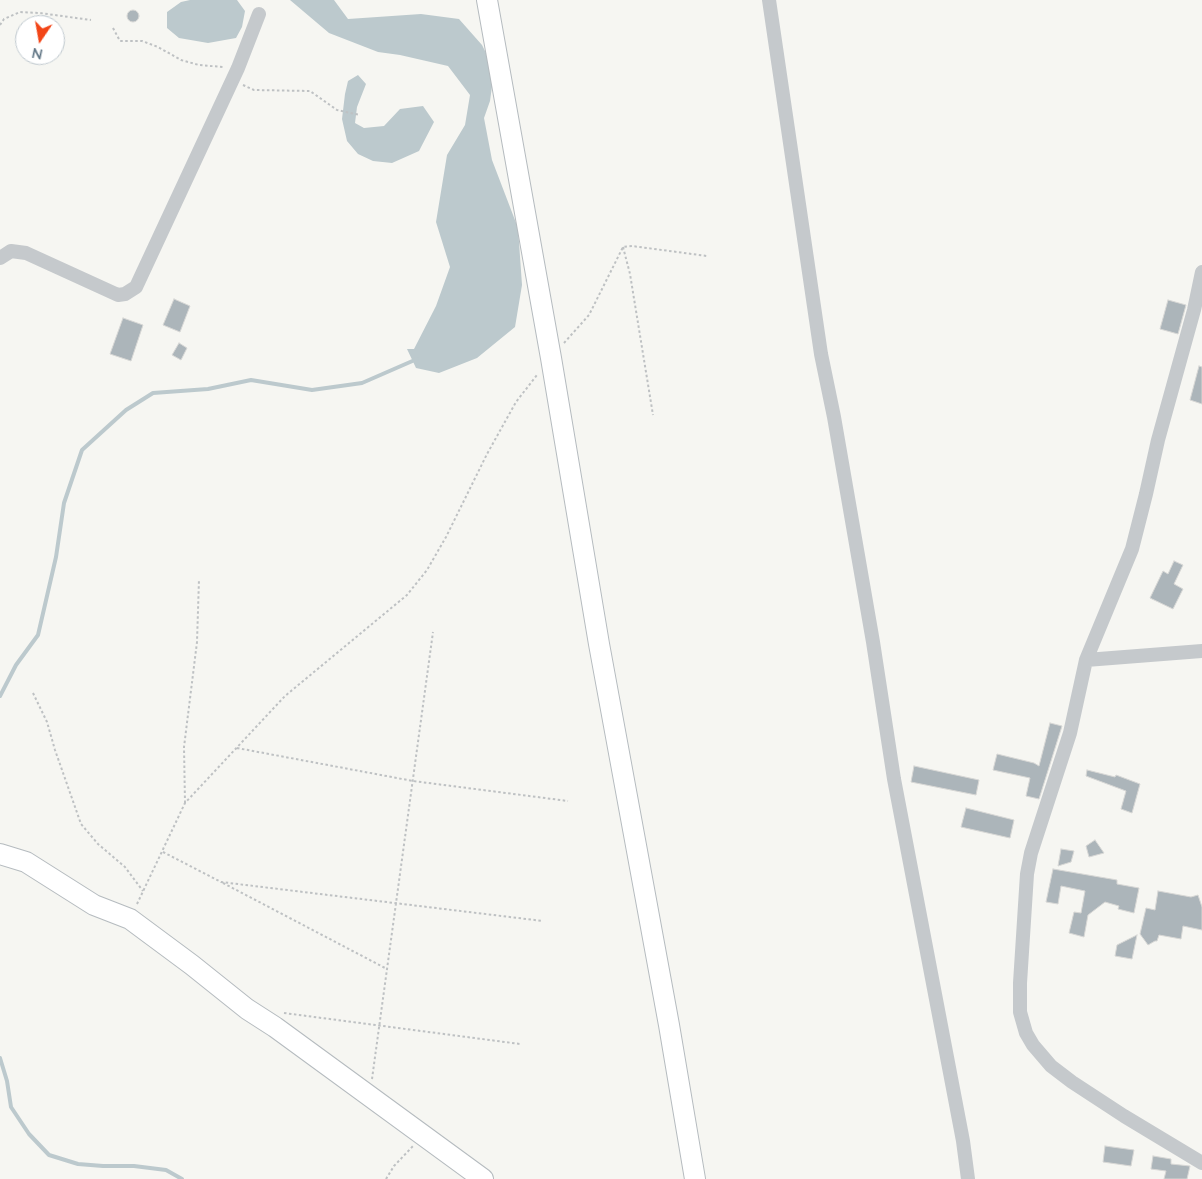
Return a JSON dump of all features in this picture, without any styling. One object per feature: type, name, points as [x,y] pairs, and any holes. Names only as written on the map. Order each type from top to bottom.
[{"type":"street","points":[[487,0],[551,358],[599,644],[669,1025],[695,1179]]},
{"type":"street","points":[[769,0],[821,354],[834,417],[894,780],[963,1140],[968,1179]]},
{"type":"street","points":[[0,258],[11,251],[26,253],[110,293],[118,295],[125,294],[136,287],[235,74],[259,14]]},
{"type":"street","points":[[1202,272],[1194,310],[1158,440],[1132,548],[1086,660],[1070,733],[1031,853],[1027,874],[1020,983],[1020,1012],[1026,1033],[1033,1045],[1051,1066],[1116,1111],[1202,1163]]},
{"type":"street","points":[[1086,660],[1202,652]]},
{"type":"street","points":[[0,854],[26,862],[94,905],[130,920],[192,965],[246,1008],[275,1027],[483,1179]]},
{"type":"path","points":[[0,25],[4,19],[20,12],[91,20]]},
{"type":"path","points":[[113,28],[120,41],[142,40],[181,60],[235,74],[254,90],[310,92],[337,110],[360,115]]},
{"type":"path","points":[[622,247],[632,246],[707,256]]},
{"type":"path","points":[[130,920],[185,803],[285,696],[407,595],[427,570],[516,402],[588,315],[622,247]]},
{"type":"path","points":[[622,247],[630,274],[653,415]]},
{"type":"path","points":[[185,803],[184,747],[197,642],[199,579]]},
{"type":"path","points":[[370,1096],[433,632]]},
{"type":"path","points":[[33,693],[47,722],[54,750],[81,824],[98,844],[125,867],[143,891]]},
{"type":"path","points":[[237,748],[413,781],[568,801]]},
{"type":"path","points":[[162,852],[387,969]]},
{"type":"path","points":[[219,881],[543,921]]},
{"type":"path","points":[[284,1013],[520,1044]]},
{"type":"path","points":[[386,1179],[394,1166],[423,1135]]},
{"type":"shaded area","points":[[190,0],[237,0],[245,11],[242,27],[236,38],[208,43],[179,38],[167,28],[167,12],[181,2]]},
{"type":"shaded area","points":[[290,0],[334,0],[348,19],[421,14],[459,19],[482,45],[489,59],[493,79],[490,101],[484,118],[492,160],[518,228],[522,285],[515,327],[477,358],[439,373],[416,368],[407,349],[414,349],[436,306],[450,267],[436,222],[447,155],[465,125],[470,95],[448,66],[378,52],[329,33]]},
{"type":"shaded area","points":[[358,75],[366,84],[357,107],[355,123],[364,128],[384,126],[400,109],[423,106],[434,122],[419,151],[392,163],[373,161],[358,154],[347,141],[342,119],[345,94],[348,81]]},
{"type":"building","points":[[131,10],[135,10],[139,16],[135,22],[131,22],[127,18],[127,14]]},
{"type":"building","points":[[174,299],[190,306],[180,332],[163,325]]},
{"type":"building","points":[[1168,300],[1186,305],[1178,334],[1160,329]]},
{"type":"building","points":[[123,318],[143,325],[131,361],[110,354]]},
{"type":"building","points":[[179,343],[187,348],[181,360],[172,355]]},
{"type":"building","points":[[1199,366],[1202,367],[1202,404],[1190,400]]},
{"type":"building","points":[[1174,561],[1183,565],[1174,584],[1183,589],[1173,609],[1150,598],[1163,571],[1168,574]]},
{"type":"building","points":[[1050,723],[1062,726],[1039,799],[1026,796],[1030,778],[993,770],[997,754],[1034,763],[1039,766]]},
{"type":"building","points":[[914,766],[979,780],[976,795],[911,782]]},
{"type":"building","points":[[1087,770],[1115,777],[1116,775],[1140,784],[1132,813],[1121,809],[1126,791],[1086,776]]},
{"type":"building","points":[[966,808],[1014,820],[1010,838],[961,827]]},
{"type":"building","points":[[1095,840],[1104,853],[1089,857],[1086,846]]},
{"type":"building","points":[[1061,849],[1074,851],[1071,862],[1058,866]]},
{"type":"building","points":[[1053,869],[1117,880],[1117,884],[1139,888],[1134,913],[1118,909],[1119,906],[1105,902],[1088,915],[1084,937],[1069,933],[1074,912],[1081,913],[1085,891],[1061,886],[1058,904],[1046,902]]},
{"type":"building","points":[[1158,891],[1191,897],[1198,895],[1202,907],[1202,930],[1183,926],[1181,939],[1159,935],[1157,941],[1148,945],[1140,934],[1146,908],[1155,910]]},
{"type":"building","points":[[1137,935],[1132,959],[1115,956],[1117,945]]},
{"type":"building","points":[[1105,1146],[1134,1150],[1131,1166],[1103,1162]]},
{"type":"building","points":[[1153,1156],[1171,1159],[1171,1164],[1190,1166],[1187,1179],[1164,1179],[1166,1171],[1151,1169]]},
{"type":"waterway","points":[[0,696],[16,665],[38,635],[56,557],[64,503],[82,450],[126,410],[153,393],[208,389],[251,380],[312,390],[362,383],[417,359]]},
{"type":"waterway","points":[[0,1058],[7,1081],[11,1107],[29,1134],[49,1155],[78,1164],[134,1166],[166,1170],[182,1179]]}]
